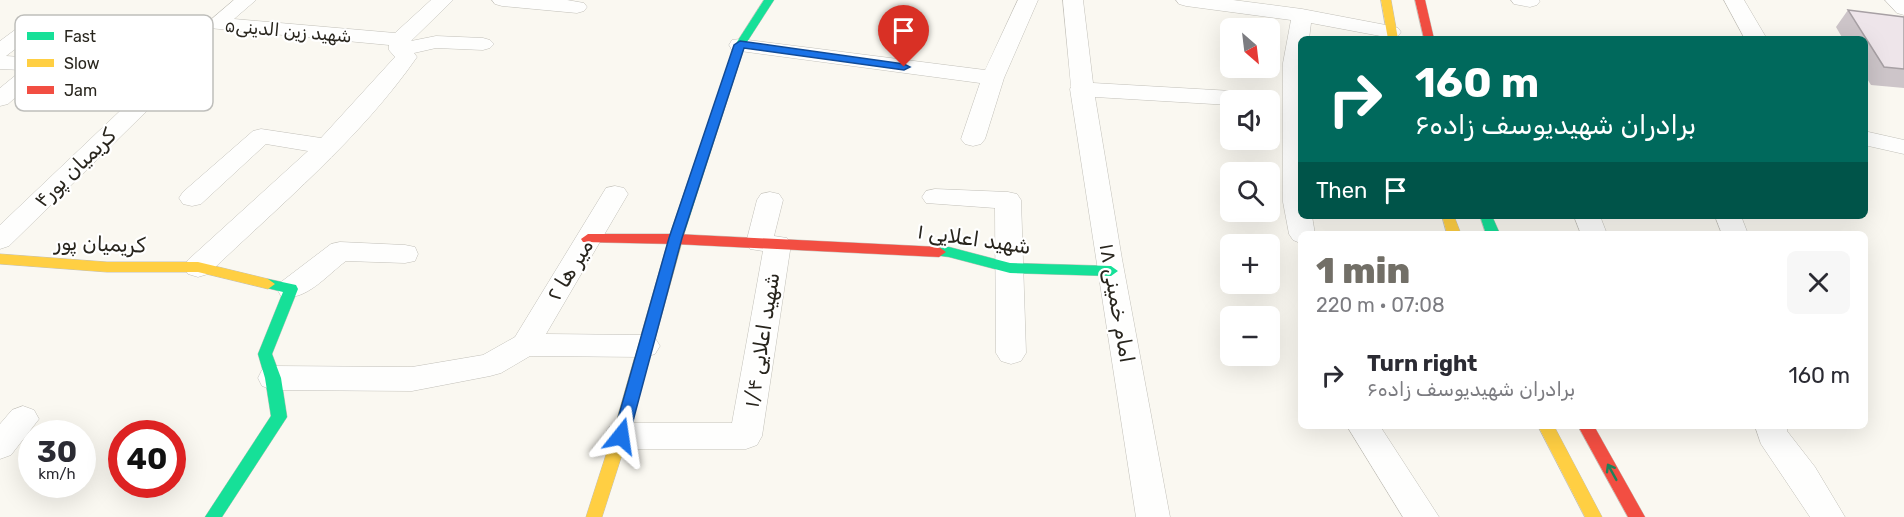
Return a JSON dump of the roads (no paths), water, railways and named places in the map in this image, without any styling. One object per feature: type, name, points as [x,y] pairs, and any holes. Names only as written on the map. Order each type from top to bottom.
[{"type":"street","name":"شهید زین الدینی۵","points":[[246,0],[216,24],[400,45]]},
{"type":"street","points":[[400,45],[443,0]]},
{"type":"street","points":[[502,0],[578,7]]},
{"type":"street","points":[[594,517],[621,436],[675,238],[740,45],[769,0]]},
{"type":"street","points":[[974,139],[993,78],[1028,0]]},
{"type":"street","name":"امام خمینی ۱۸","points":[[1073,0],[1081,89],[1153,517]]},
{"type":"street","points":[[1186,0],[1302,15],[1392,35],[1386,0]]},
{"type":"street","points":[[1420,0],[1433,36]]},
{"type":"street","points":[[1734,0],[1754,36]]},
{"type":"street","points":[[1894,0],[1904,9]]},
{"type":"street","points":[[1298,36],[1302,15]]},
{"type":"street","points":[[1298,39],[1294,63],[1298,213]]},
{"type":"street","points":[[0,51],[15,40]]},
{"type":"street","points":[[400,45],[436,42],[483,44]]},
{"type":"street","points":[[198,267],[325,147],[387,82],[406,57],[400,45]]},
{"type":"street","points":[[740,45],[993,78]]},
{"type":"street","points":[[0,62],[15,63]]},
{"type":"street","points":[[0,99],[15,86]]},
{"type":"street","points":[[1081,89],[1220,98]]},
{"type":"street","points":[[1280,101],[1296,102]]},
{"type":"street","name":"کریمیان پور۴","points":[[0,240],[133,111]]},
{"type":"street","points":[[192,198],[261,136],[325,147]]},
{"type":"street","points":[[1868,139],[1904,147]]},
{"type":"street","name":"میر ها ۲","points":[[525,345],[615,195]]},
{"type":"street","points":[[935,197],[1008,200],[1011,353]]},
{"type":"street","name":"شهید اعلایی ۱/۴","points":[[621,436],[746,436],[769,243],[770,200]]},
{"type":"street","name":"شهید اعلایی ۱","points":[[588,239],[675,238],[949,252],[1010,268],[1112,271]]},
{"type":"street","points":[[213,517],[279,417],[273,378],[265,354],[291,289],[340,251],[405,254]]},
{"type":"street","name":"کریمیان پور","points":[[0,259],[107,267],[198,267],[291,289]]},
{"type":"street","points":[[273,378],[412,379],[490,364],[525,345],[645,346]]},
{"type":"street","points":[[0,446],[23,419]]},
{"type":"street","points":[[1365,429],[1422,517]]},
{"type":"street","points":[[1548,429],[1594,517]]},
{"type":"street","points":[[1588,429],[1637,517]]},
{"type":"street","points":[[1771,429],[1772,435],[1803,477],[1828,517]]}]
